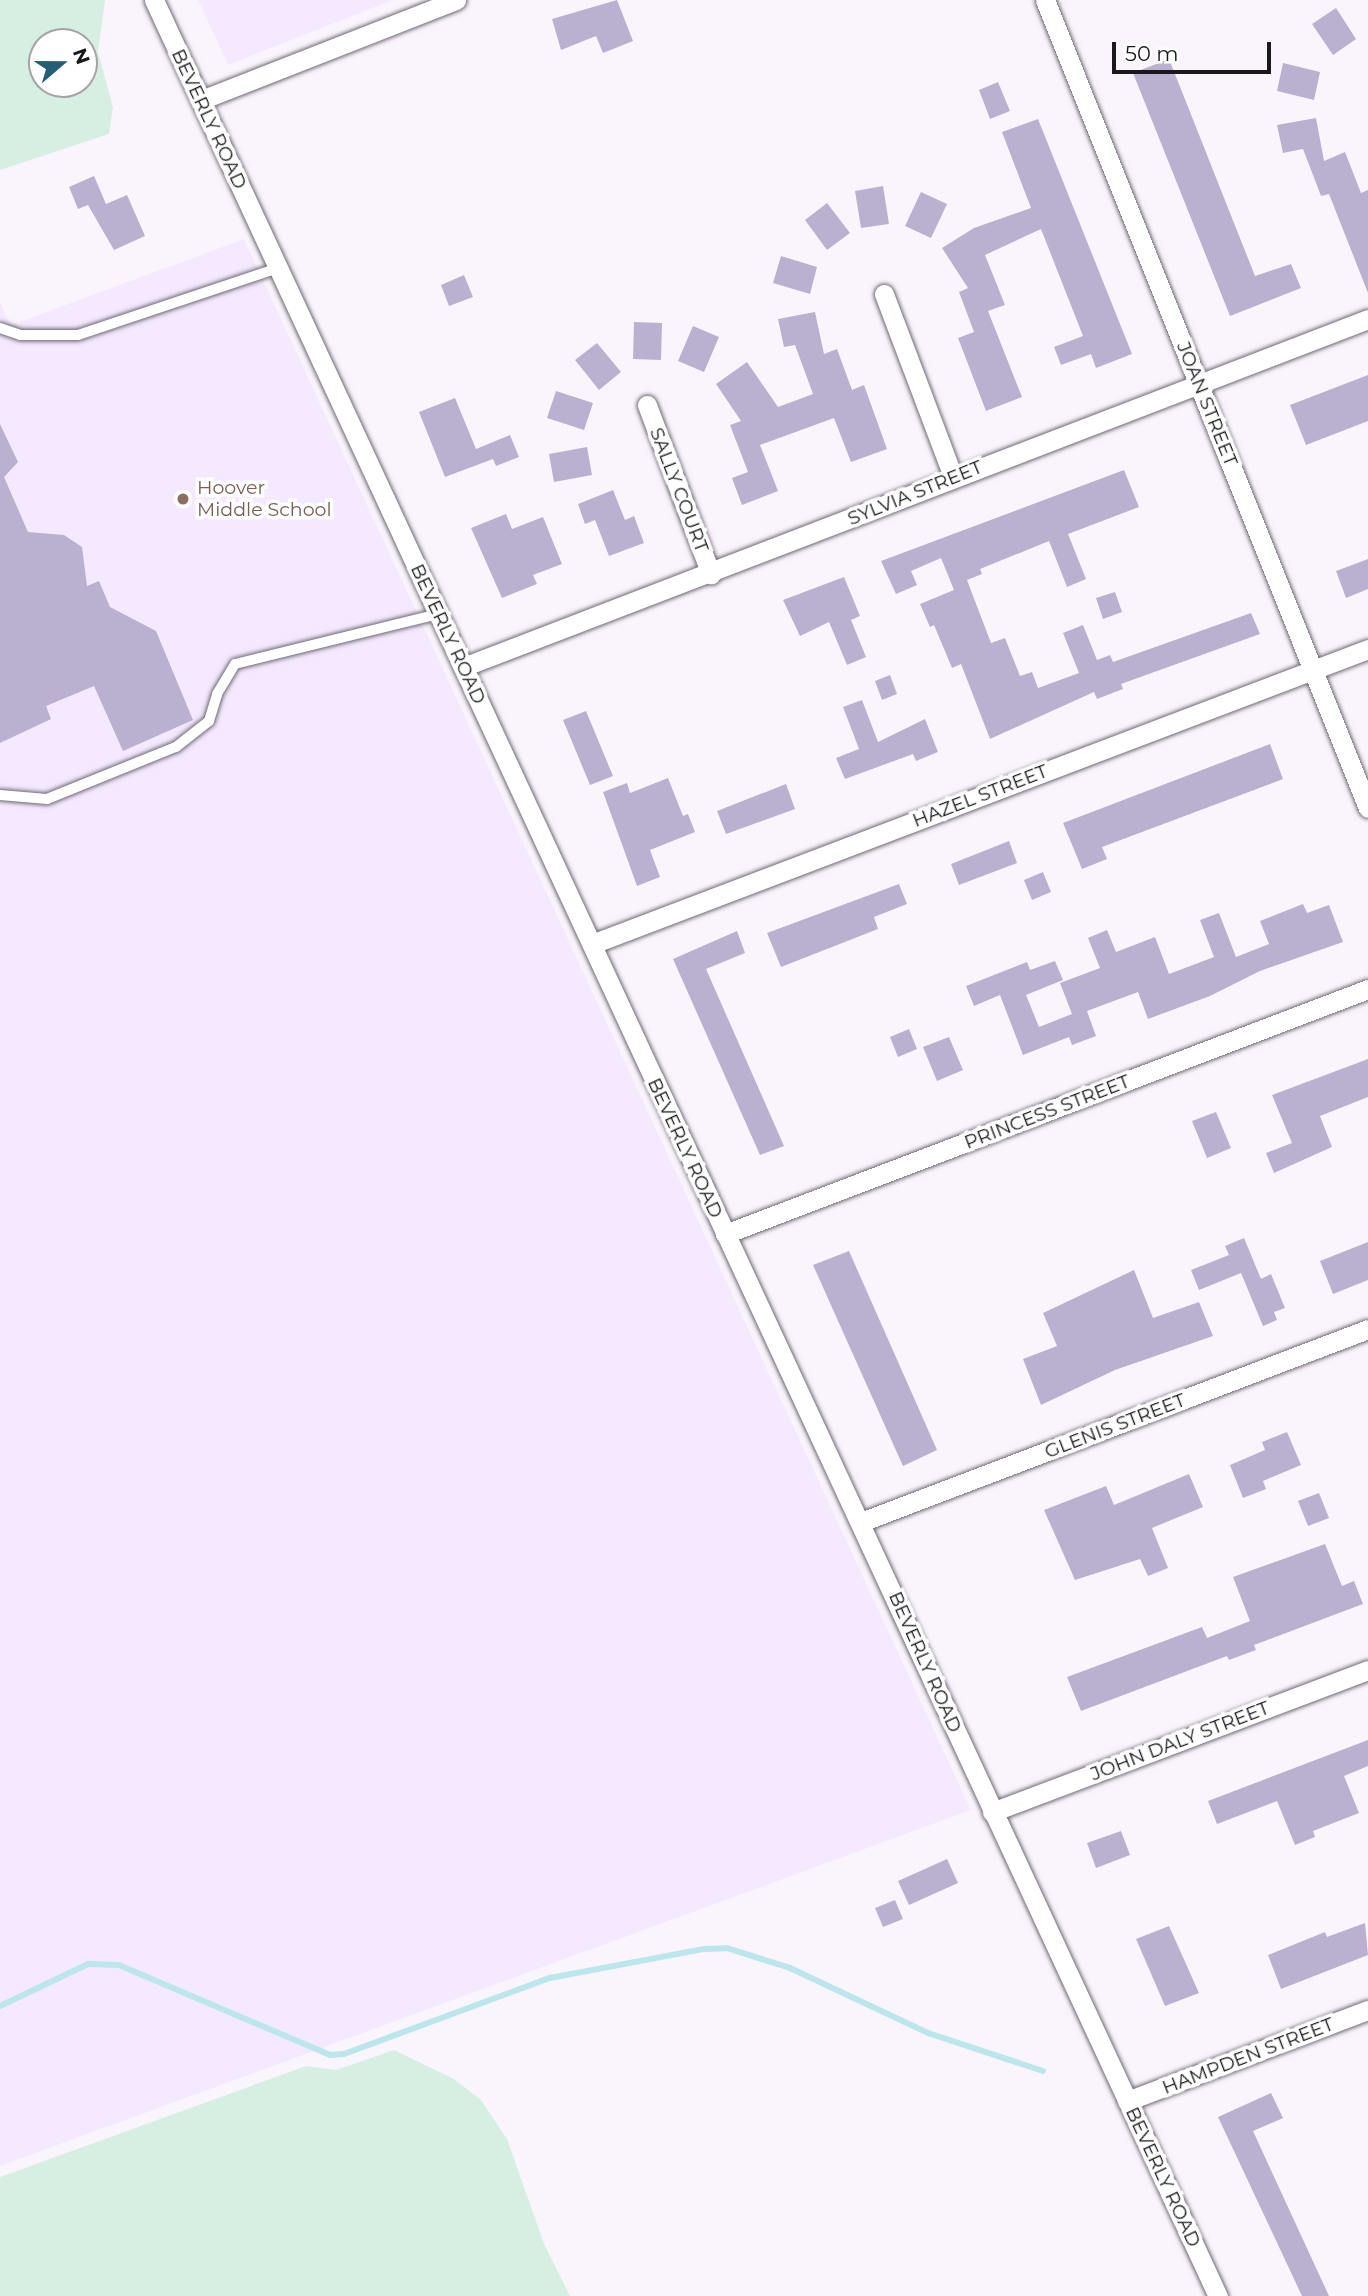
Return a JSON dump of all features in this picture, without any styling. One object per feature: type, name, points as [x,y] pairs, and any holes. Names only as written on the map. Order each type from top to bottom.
[{"type":"street","name":"BEVERLY ROAD","points":[[154,0],[1218,2296]]},
{"type":"street","points":[[201,100],[456,0]]},
{"type":"street","name":"JOAN STREET","points":[[1045,0],[1368,808]]},
{"type":"street","points":[[884,294],[953,477]]},
{"type":"street","name":"SYLVIA STREET","points":[[463,667],[711,574],[953,477],[1368,319]]},
{"type":"street","name":"SALLY COURT","points":[[647,405],[711,574]]},
{"type":"street","name":"HAZEL STREET","points":[[592,944],[1368,649]]},
{"type":"street","name":"PRINCESS STREET","points":[[725,1234],[1368,989]]},
{"type":"street","name":"GLENIS STREET","points":[[861,1522],[1368,1329]]},
{"type":"street","name":"JOHN DALY STREET","points":[[992,1812],[1368,1670]]},
{"type":"street","name":"HAMPDEN STREET","points":[[1127,2101],[1368,2011]]},
{"type":"lane","points":[[0,328],[20,335],[78,335],[278,268]]},
{"type":"lane","points":[[0,795],[47,799],[176,747],[209,721],[216,694],[235,664],[438,614]]},
{"type":"shaded area","points":[[198,0],[393,0],[228,65]]},
{"type":"shaded area","points":[[244,239],[971,1810],[0,2166],[0,302],[11,325]]},
{"type":"green space","points":[[0,0],[105,0],[98,52],[113,107],[109,134],[0,170]]},
{"type":"green space","points":[[394,2050],[454,2079],[481,2100],[507,2139],[544,2244],[570,2296],[0,2296],[0,2177],[306,2066],[336,2070]]},
{"type":"building","points":[[617,0],[633,41],[603,53],[596,36],[561,50],[552,19]]},
{"type":"building","points":[[1336,8],[1356,39],[1333,55],[1312,24]]},
{"type":"building","points":[[1169,59],[1255,276],[1291,264],[1301,288],[1230,316],[1133,73]]},
{"type":"building","points":[[1283,63],[1320,72],[1314,100],[1277,91]]},
{"type":"building","points":[[998,82],[1010,111],[990,119],[979,90]]},
{"type":"building","points":[[1316,118],[1324,161],[1345,152],[1361,193],[1368,190],[1368,293],[1329,194],[1321,196],[1303,149],[1283,153],[1277,125]]},
{"type":"building","points":[[1038,119],[1132,354],[1096,368],[1091,354],[1061,365],[1054,347],[1083,336],[1041,229],[985,255],[1005,305],[988,311],[1022,397],[986,411],[958,338],[974,332],[959,292],[968,288],[942,248],[974,228],[1031,208],[1002,132]]},
{"type":"building","points":[[94,176],[106,204],[127,195],[145,236],[114,250],[88,205],[78,209],[69,187]]},
{"type":"building","points":[[883,186],[889,224],[861,228],[855,191]]},
{"type":"building","points":[[921,192],[947,204],[931,238],[905,226]]},
{"type":"building","points":[[827,203],[850,233],[827,250],[805,220]]},
{"type":"building","points":[[781,256],[817,267],[810,294],[773,283]]},
{"type":"building","points":[[464,275],[473,297],[449,306],[441,285]]},
{"type":"building","points":[[815,312],[824,354],[837,349],[852,390],[864,385],[887,449],[851,462],[834,418],[760,445],[778,491],[742,505],[732,478],[748,472],[730,425],[741,421],[716,384],[747,362],[778,407],[813,394],[795,345],[784,347],[778,319]]},
{"type":"building","points":[[634,322],[662,323],[661,360],[633,359]]},
{"type":"building","points":[[693,326],[719,337],[704,372],[678,361]]},
{"type":"building","points":[[597,343],[621,372],[599,390],[575,360]]},
{"type":"building","points":[[1368,375],[1368,421],[1306,445],[1290,405]]},
{"type":"building","points":[[556,391],[593,403],[584,430],[547,418]]},
{"type":"building","points":[[455,398],[476,449],[510,435],[519,457],[496,466],[493,459],[445,477],[419,412]]},
{"type":"building","points":[[0,424],[18,462],[4,477],[28,532],[64,535],[82,547],[87,586],[99,581],[110,607],[156,631],[193,720],[123,751],[94,686],[46,706],[51,719],[0,743]]},
{"type":"building","points":[[587,447],[592,475],[554,482],[549,454]]},
{"type":"building","points":[[1124,470],[1139,507],[1068,534],[1086,579],[1067,587],[1049,541],[980,569],[982,574],[967,580],[991,643],[1005,638],[1020,676],[1032,672],[1038,688],[1079,673],[1063,633],[1083,625],[1097,660],[1110,655],[1113,662],[1251,613],[1260,634],[1121,684],[1123,689],[1097,699],[1094,692],[990,739],[961,664],[952,668],[934,625],[930,627],[920,604],[954,590],[941,558],[911,571],[917,585],[896,594],[881,561]]},
{"type":"building","points":[[613,490],[625,520],[634,516],[644,543],[609,556],[595,520],[585,524],[578,504]]},
{"type":"building","points":[[506,514],[512,529],[543,517],[562,564],[533,575],[537,584],[502,598],[471,528]]},
{"type":"building","points":[[1368,559],[1368,589],[1346,598],[1336,571]]},
{"type":"building","points":[[844,577],[860,616],[851,620],[866,657],[847,665],[829,622],[800,636],[783,600]]},
{"type":"building","points":[[1115,592],[1122,612],[1103,619],[1096,598]]},
{"type":"building","points":[[890,675],[897,694],[882,700],[875,681]]},
{"type":"building","points":[[862,700],[878,742],[925,719],[938,752],[916,761],[913,754],[845,779],[836,758],[859,749],[843,707]]},
{"type":"building","points":[[586,711],[613,776],[590,785],[563,720]]},
{"type":"building","points":[[1270,744],[1283,779],[1102,847],[1107,859],[1082,869],[1063,823]]},
{"type":"building","points":[[668,778],[683,816],[688,814],[695,832],[650,850],[660,877],[637,886],[603,792],[627,783],[630,793]]},
{"type":"building","points":[[786,784],[795,809],[726,834],[717,811]]},
{"type":"building","points":[[1009,841],[1017,863],[959,885],[951,864]]},
{"type":"building","points":[[1043,872],[1051,892],[1032,900],[1024,880]]},
{"type":"building","points":[[899,884],[907,904],[874,917],[878,929],[781,967],[767,933]]},
{"type":"building","points":[[1303,904],[1307,913],[1329,905],[1343,942],[1260,971],[1210,996],[1148,1019],[1138,992],[1087,1011],[1096,1036],[1072,1045],[1069,1037],[1023,1055],[1000,995],[974,1006],[966,986],[1027,962],[1030,970],[1055,961],[1063,980],[1026,995],[1039,1027],[1072,1014],[1060,983],[1100,968],[1088,938],[1107,930],[1116,952],[1155,937],[1169,974],[1214,957],[1200,920],[1219,913],[1236,957],[1269,944],[1260,921]]},
{"type":"building","points":[[737,931],[745,953],[706,969],[784,1146],[760,1155],[673,959]]},
{"type":"building","points":[[909,1029],[917,1049],[898,1057],[890,1037]]},
{"type":"building","points":[[949,1037],[963,1070],[937,1081],[923,1047]]},
{"type":"building","points":[[1368,1059],[1368,1097],[1320,1116],[1332,1147],[1274,1173],[1266,1153],[1292,1143],[1272,1095]]},
{"type":"building","points":[[1216,1112],[1231,1148],[1207,1158],[1192,1121]]},
{"type":"building","points":[[1244,1238],[1261,1279],[1271,1274],[1285,1308],[1274,1312],[1277,1320],[1263,1326],[1241,1273],[1199,1290],[1191,1270],[1229,1255],[1225,1246]]},
{"type":"building","points":[[1368,1242],[1368,1280],[1333,1294],[1320,1261]]},
{"type":"building","points":[[849,1251],[937,1450],[903,1466],[813,1265]]},
{"type":"building","points":[[1134,1270],[1153,1318],[1199,1302],[1213,1336],[1115,1370],[1041,1405],[1023,1359],[1057,1346],[1043,1313]]},
{"type":"building","points":[[1287,1432],[1301,1465],[1263,1481],[1266,1489],[1243,1498],[1230,1465],[1265,1450],[1262,1442]]},
{"type":"building","points":[[1189,1474],[1203,1507],[1152,1528],[1168,1568],[1148,1576],[1140,1559],[1075,1580],[1044,1510],[1106,1486],[1114,1505]]},
{"type":"building","points":[[1319,1493],[1329,1518],[1308,1526],[1298,1501]]},
{"type":"building","points":[[1325,1544],[1342,1586],[1354,1581],[1363,1604],[1254,1645],[1256,1650],[1229,1660],[1227,1656],[1081,1711],[1067,1677],[1202,1627],[1207,1638],[1250,1621],[1233,1577]]},
{"type":"building","points":[[1368,1740],[1368,1766],[1344,1776],[1359,1813],[1313,1831],[1315,1837],[1295,1845],[1277,1801],[1217,1824],[1208,1801]]},
{"type":"building","points":[[1121,1831],[1130,1855],[1096,1868],[1087,1843]]},
{"type":"building","points":[[947,1859],[958,1883],[909,1905],[898,1881]]},
{"type":"building","points":[[895,1900],[903,1919],[883,1927],[875,1908]]},
{"type":"building","points":[[1365,1923],[1368,1955],[1281,1989],[1268,1955],[1325,1932],[1327,1937]]},
{"type":"building","points":[[1169,1926],[1199,1993],[1165,2006],[1136,1939]]},
{"type":"building","points":[[1271,2093],[1283,2118],[1253,2131],[1329,2296],[1302,2296],[1218,2117]]},
{"type":"waterway","points":[[0,2006],[88,1964],[119,1965],[330,2055],[344,2054],[550,1978],[704,1949],[727,1948],[790,1968],[928,2033],[1043,2071]]},
{"type":"place","name":"Hoover Middle School","points":[[183,499]]}]
